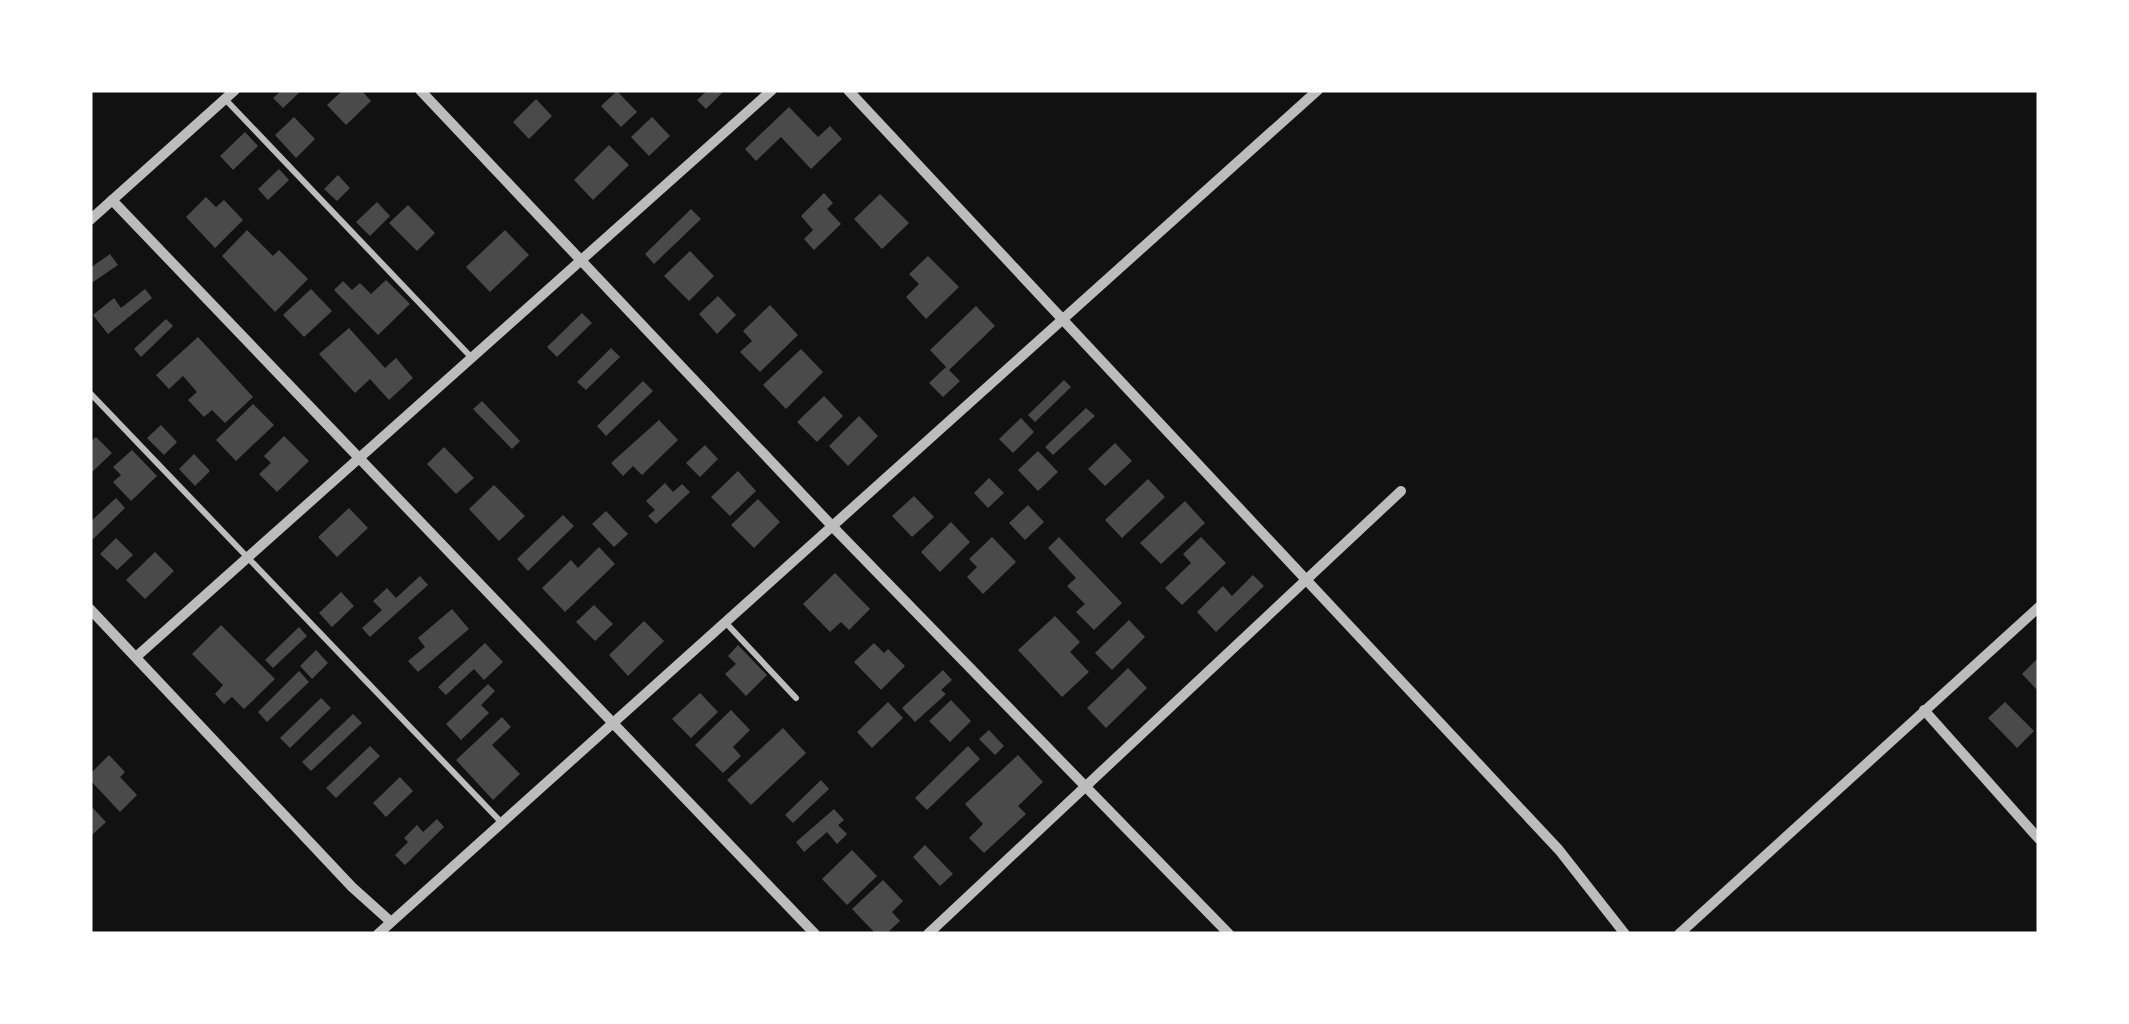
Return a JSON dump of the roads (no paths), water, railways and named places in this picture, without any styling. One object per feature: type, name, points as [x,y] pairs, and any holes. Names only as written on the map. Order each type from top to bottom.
[{"type":"street","points":[[90,220],[235,90]]},
{"type":"street","points":[[420,90],[833,527],[1230,934]]},
{"type":"street","points":[[136,656],[772,90]]},
{"type":"street","points":[[848,90],[1559,850],[1625,934]]},
{"type":"street","points":[[378,934],[1318,90]]},
{"type":"street","points":[[112,200],[815,934]]},
{"type":"street","points":[[928,934],[1401,491]]},
{"type":"street","points":[[1679,934],[2039,607]]},
{"type":"street","points":[[90,610],[352,887],[391,922]]},
{"type":"street","points":[[1924,710],[2039,838]]},
{"type":"lane","points":[[225,99],[471,357]]},
{"type":"lane","points":[[90,393],[502,822]]},
{"type":"lane","points":[[726,623],[796,698]]}]
